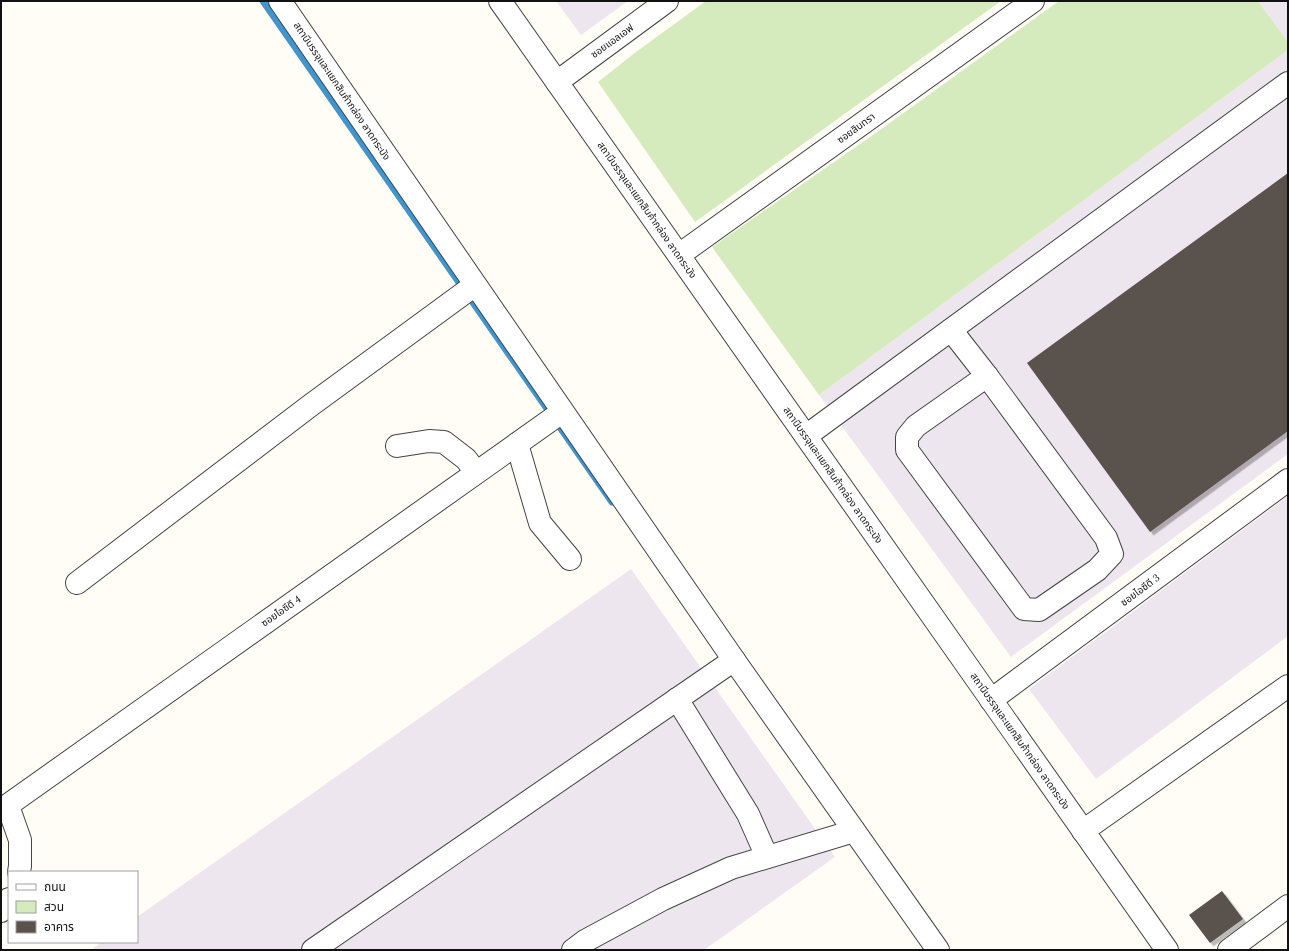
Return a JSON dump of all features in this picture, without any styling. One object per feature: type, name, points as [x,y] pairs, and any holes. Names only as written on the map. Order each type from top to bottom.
[{"type":"street","name":"สถานีบรรจุและแยกสินค้ากล่อง ลาดกระบัง","points":[[280,1],[562,412],[938,950]]},
{"type":"street","name":"สถานีบรรจุและแยกสินค้ากล่อง ลาดกระบัง","points":[[500,1],[1167,950]]},
{"type":"street","name":"ซอยแอลเอฟ","points":[[557,82],[667,1]]},
{"type":"street","name":"ซอยสินทรา","points":[[679,255],[1033,1]]},
{"type":"street","points":[[806,436],[1288,83]]},
{"type":"street","points":[[77,583],[311,405],[476,285]]},
{"type":"street","points":[[951,330],[988,376],[1106,538],[1112,554],[1097,570],[1039,610],[1024,609],[908,450],[907,437],[916,426],[988,376]]},
{"type":"street","name":"ซอยไอซีดี 4","points":[[4,808],[562,412]]},
{"type":"street","points":[[397,446],[429,441],[444,442],[466,459],[476,472]]},
{"type":"street","points":[[517,444],[540,522],[570,559]]},
{"type":"street","name":"ซอยไอซีดี 3","points":[[991,700],[1288,480]]},
{"type":"street","points":[[313,950],[734,660]]},
{"type":"street","points":[[1083,831],[1288,686]]},
{"type":"street","points":[[678,699],[748,814],[767,857]]},
{"type":"street","points":[[4,808],[20,840],[19,871]]},
{"type":"street","points":[[573,950],[585,941],[663,899],[731,868],[854,831]]},
{"type":"street","points":[[1,911],[8,900]]},
{"type":"street","points":[[1229,950],[1288,906]]},
{"type":"shaded area","points":[[556,1],[628,1],[581,35]]},
{"type":"shaded area","points":[[1258,1],[1288,1],[1288,42]]},
{"type":"shaded area","points":[[1288,50],[1288,454],[1011,657],[819,395]]},
{"type":"shaded area","points":[[1288,496],[1288,636],[1096,779],[1029,689]]},
{"type":"shaded area","points":[[631,569],[835,857],[704,950],[91,950],[101,943],[138,943],[138,916]]},
{"type":"green space","points":[[706,1],[1001,1],[695,222],[598,82]]},
{"type":"green space","points":[[1059,1],[1258,1],[1288,42],[1288,50],[819,395],[712,247],[880,130]]},
{"type":"building","points":[[1288,173],[1288,431],[1150,532],[1027,363]]},
{"type":"building","points":[[1222,891],[1243,919],[1210,943],[1189,915]]},
{"type":"waterway","points":[[263,1],[612,502]]}]
